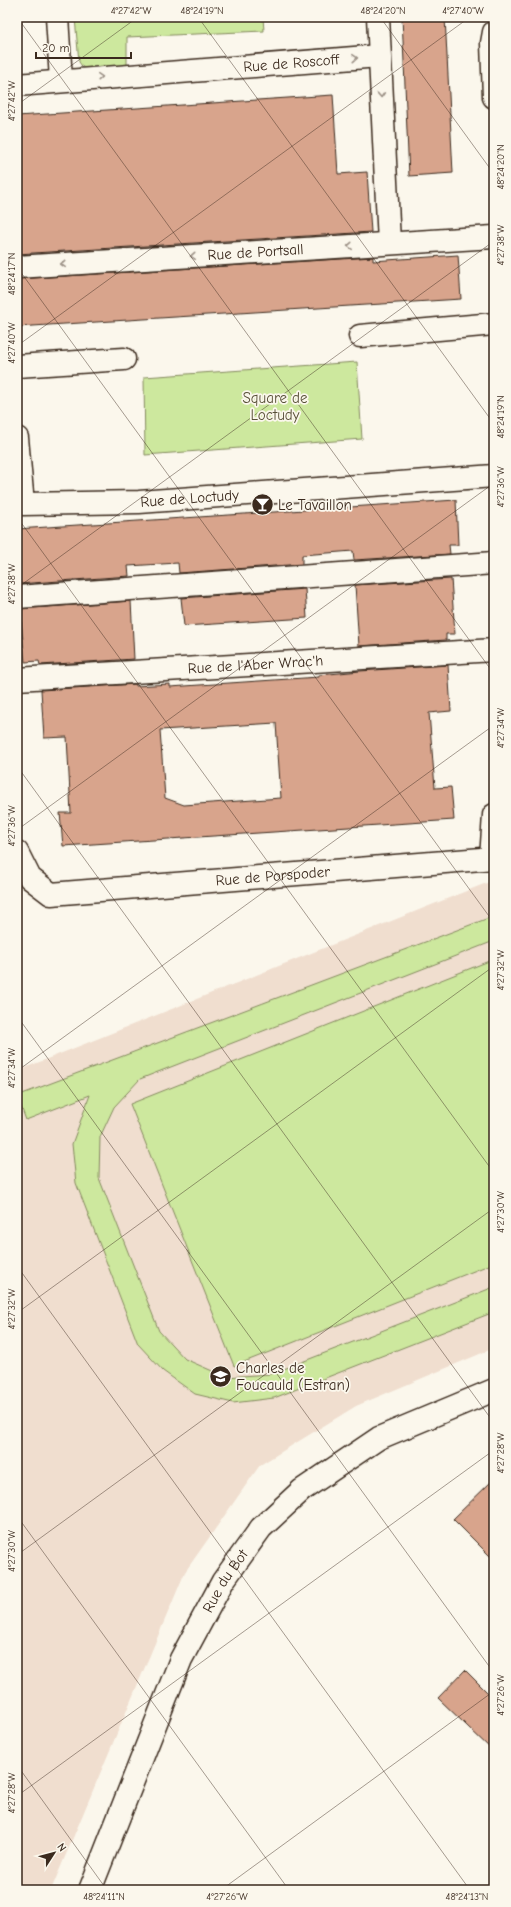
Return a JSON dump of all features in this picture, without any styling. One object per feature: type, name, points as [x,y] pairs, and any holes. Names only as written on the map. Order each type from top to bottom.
[{"type":"street","points":[[57,17],[61,80]]},
{"type":"street","points":[[378,17],[389,244]]},
{"type":"street","points":[[494,32],[492,42],[494,97]]},
{"type":"street","name":"Rue de Roscoff","points":[[17,85],[61,80],[379,56]]},
{"type":"street","name":"Rue de Portsall","points":[[17,266],[494,237]]},
{"type":"street","points":[[360,336],[494,324]]},
{"type":"street","points":[[17,366],[124,359]]},
{"type":"street","name":"Rue de Loctudy","points":[[17,438],[23,504],[139,502],[494,476]]},
{"type":"street","points":[[17,597],[494,563]]},
{"type":"street","name":"Rue de l'Aber Wrac'h","points":[[17,679],[494,650]]},
{"type":"street","points":[[492,858],[494,815]]},
{"type":"street","name":"Rue de Porspoder","points":[[17,852],[30,878],[51,894],[492,858]]},
{"type":"street","name":"Rue du Bot","points":[[90,1890],[181,1658],[223,1581],[261,1528],[302,1490],[379,1438],[494,1390]]},
{"type":"shaded area","name":"Charles de Foucauld (Estran)","points":[[494,880],[494,1348],[356,1406],[260,1465],[185,1572],[51,1890],[17,1890],[17,1071]]},
{"type":"green space","points":[[263,17],[264,31],[127,37],[127,67],[84,69],[79,62],[75,18]]},
{"type":"green space","name":"Square de Loctudy","points":[[357,362],[362,439],[145,455],[144,377]]},
{"type":"green space","points":[[494,916],[494,941],[140,1079],[114,1107],[100,1137],[99,1178],[159,1331],[185,1359],[226,1377],[271,1374],[494,1287],[494,1312],[274,1398],[233,1403],[195,1394],[163,1371],[138,1344],[76,1183],[72,1144],[90,1095],[26,1120],[17,1096]]},
{"type":"green space","points":[[494,959],[494,1263],[234,1366],[130,1104]]},
{"type":"building","points":[[402,17],[445,17],[453,173],[409,176]]},
{"type":"building","points":[[333,95],[338,174],[367,172],[371,232],[17,254],[17,116]]},
{"type":"building","points":[[458,255],[461,299],[17,327],[17,279],[373,257],[373,261]]},
{"type":"building","points":[[456,500],[458,545],[449,545],[450,554],[354,560],[353,551],[302,555],[302,564],[179,573],[178,563],[128,566],[129,576],[18,584],[17,529]]},
{"type":"building","points":[[451,579],[455,634],[446,634],[446,640],[359,646],[355,585]]},
{"type":"building","points":[[305,589],[307,618],[184,626],[181,598]]},
{"type":"building","points":[[131,601],[134,659],[40,665],[39,661],[25,662],[20,609]]},
{"type":"building","points":[[448,665],[451,711],[429,713],[435,788],[451,787],[454,820],[63,846],[60,813],[71,813],[67,737],[44,738],[41,690],[136,684],[136,686],[170,684],[170,687],[319,677],[319,675]],"holes":[[[276,723],[281,798],[184,805],[165,798],[160,730]]]},
{"type":"building","points":[[494,1479],[494,1560],[453,1519]]},
{"type":"building","points":[[465,1670],[494,1699],[494,1752],[438,1698]]},
{"type":"place","name":"Le Tavaillon","points":[[263,505]]},
{"type":"place","name":"Charles de Foucauld (Estran)","points":[[221,1377]]}]
